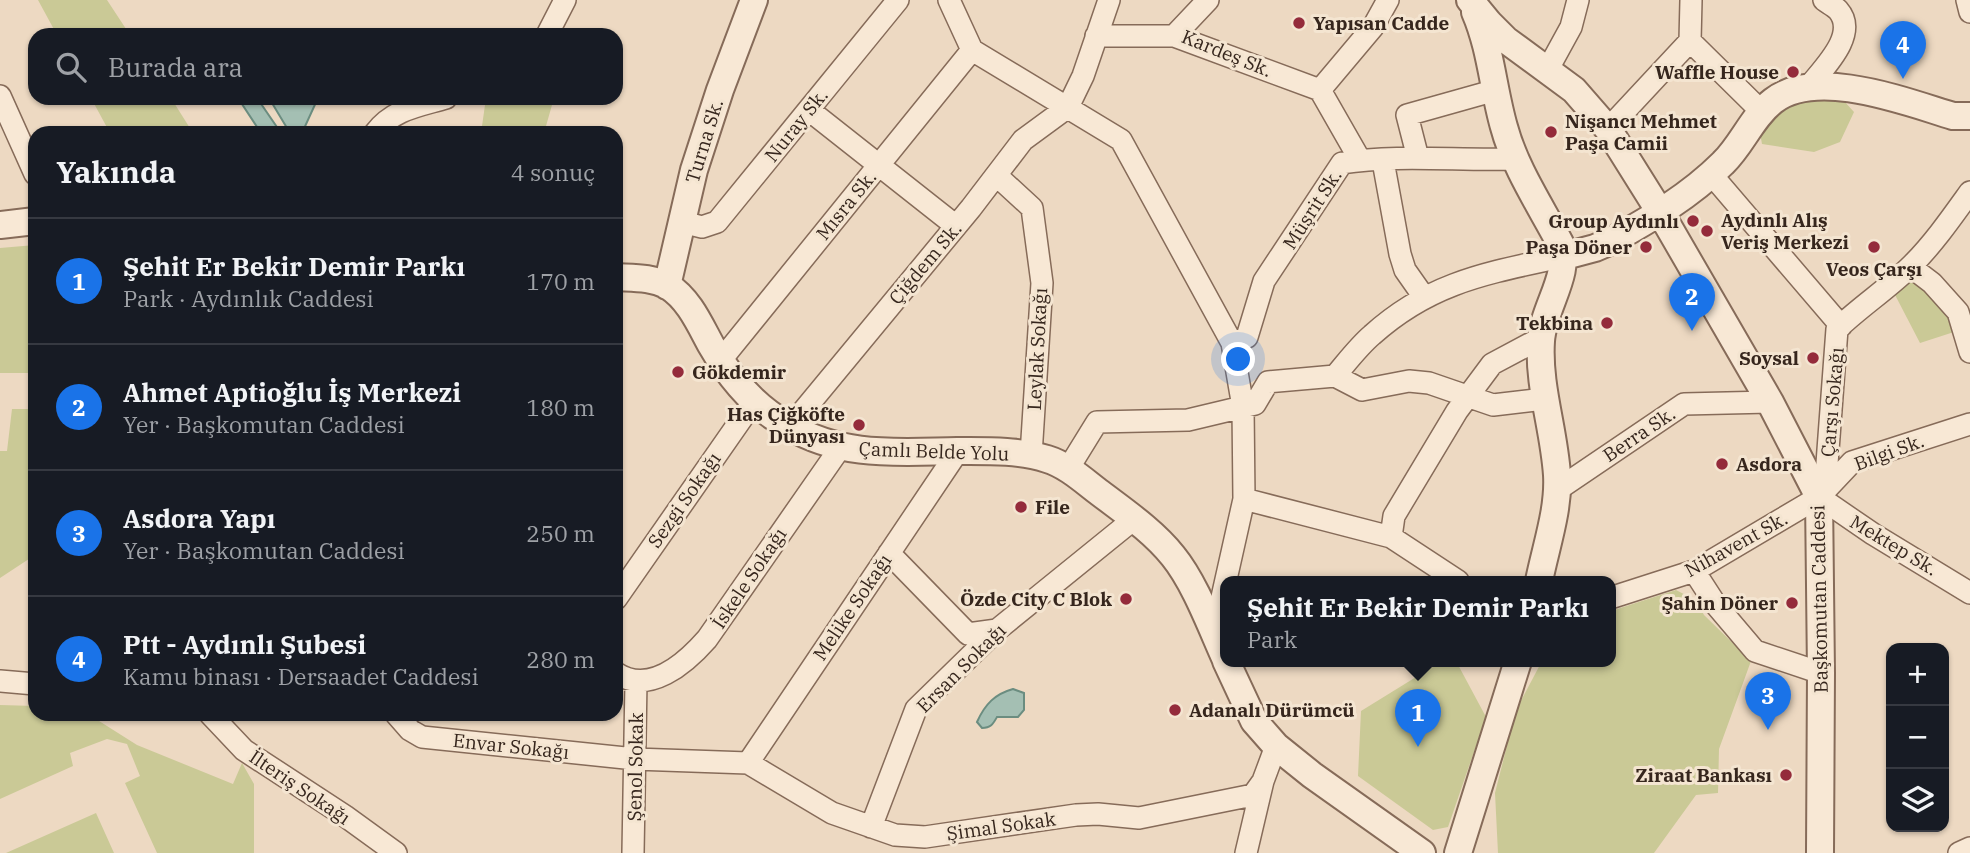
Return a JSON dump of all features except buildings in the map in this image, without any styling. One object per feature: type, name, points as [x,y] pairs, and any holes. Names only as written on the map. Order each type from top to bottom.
[{"type":"street","points":[[551,28],[565,0]]},
{"type":"street","name":"Turna Sk.","points":[[667,286],[694,170],[720,90],[754,0]]},
{"type":"street","name":"Nuray Sk.","points":[[682,222],[702,227],[717,222],[898,0]]},
{"type":"street","points":[[949,0],[972,50],[1121,140],[1239,340],[1244,499],[1226,576]]},
{"type":"street","points":[[1068,107],[1083,76],[1109,0]]},
{"type":"street","name":"Kardeş Sk.","points":[[1208,0],[1174,36],[1320,90]]},
{"type":"street","points":[[1360,160],[1320,90],[1373,27],[1388,0]]},
{"type":"street","points":[[1470,0],[1486,44],[1503,125],[1515,159],[1565,256],[1562,275],[1546,312],[1541,338],[1540,368],[1557,490],[1540,576]]},
{"type":"street","name":"Başkomutan Caddesi","points":[[1470,0],[1506,40],[1574,90],[1608,129],[1660,212],[1770,402],[1819,498],[1820,853]]},
{"type":"street","points":[[1496,90],[1498,73],[1506,62],[1516,59],[1542,65],[1572,27],[1578,0]]},
{"type":"street","points":[[1608,129],[1690,41],[1691,0]]},
{"type":"street","points":[[1807,89],[1841,43],[1845,33],[1843,19],[1838,10],[1824,0]]},
{"type":"street","points":[[1967,0],[1970,12]]},
{"type":"street","points":[[1096,36],[1174,36]]},
{"type":"street","points":[[1690,41],[1762,112]]},
{"type":"street","name":"Mısra Sk.","points":[[721,360],[972,50]]},
{"type":"street","points":[[1335,376],[1370,337],[1424,297],[1472,277],[1595,248],[1660,212],[1732,155],[1762,112],[1782,96],[1807,89],[1848,88],[1953,116],[1970,116]]},
{"type":"street","points":[[1418,158],[1408,115],[1496,90]]},
{"type":"street","points":[[0,96],[28,158]]},
{"type":"street","points":[[379,126],[384,120],[396,114],[424,105]]},
{"type":"street","name":"Çiğdem Sk.","points":[[790,427],[956,226],[1023,140],[1068,107]]},
{"type":"street","points":[[809,110],[956,226]]},
{"type":"street","name":"Müşrit Sk.","points":[[1239,340],[1264,281],[1342,163],[1418,158],[1515,159]]},
{"type":"street","points":[[1384,161],[1399,254],[1405,270],[1424,297]]},
{"type":"street","points":[[1711,174],[1841,326]]},
{"type":"street","name":"Leylak Sokağı","points":[[996,175],[1032,208],[1042,283],[1031,455]]},
{"type":"street","name":"Çarşı Sokağı","points":[[1819,498],[1826,477],[1838,329],[1910,267],[1928,248],[1970,192]]},
{"type":"street","points":[[0,225],[28,223]]},
{"type":"street","points":[[1910,267],[1932,284],[1958,312],[1970,351]]},
{"type":"street","points":[[623,277],[649,279],[667,286]]},
{"type":"street","name":"Çamlı Belde Yolu","points":[[667,286],[688,307],[721,360],[754,401],[790,427],[840,448],[877,453],[1031,455],[1049,459],[1068,469],[1134,519],[1174,557],[1220,648]]},
{"type":"street","points":[[1391,537],[1394,516],[1468,396],[1492,364],[1541,338]]},
{"type":"street","points":[[1068,469],[1097,422],[1188,420],[1255,404],[1268,382],[1335,376],[1362,390],[1409,382],[1429,383],[1493,405],[1544,399]]},
{"type":"street","name":"Sezgi Sokağı","points":[[623,589],[754,401]]},
{"type":"street","name":"Berra Sk.","points":[[1557,490],[1684,404],[1770,402]]},
{"type":"street","name":"Bilgi Sk.","points":[[1819,498],[1852,462],[1970,424]]},
{"type":"street","name":"İskele Sokağı","points":[[626,677],[655,679],[691,658],[840,448]]},
{"type":"street","name":"Melike Sokağı","points":[[748,764],[958,452]]},
{"type":"street","name":"Nihavent Sk.","points":[[1616,596],[1694,571],[1819,498]]},
{"type":"street","name":"Mektep Sk.","points":[[1819,498],[1970,593]]},
{"type":"street","points":[[1244,499],[1391,537],[1450,576]]},
{"type":"street","name":"Ersan Sokağı","points":[[871,827],[916,709],[997,631],[1134,519]]},
{"type":"street","points":[[889,553],[968,634],[997,631]]},
{"type":"street","points":[[1694,571],[1716,605],[1755,651],[1821,673]]},
{"type":"street","points":[[1213,633],[1220,603]]},
{"type":"street","name":"Çamlı Belde Yolu","points":[[1229,667],[1254,720],[1276,746],[1312,775],[1422,853]]},
{"type":"street","points":[[1458,853],[1516,667]]},
{"type":"street","name":"Şenol Sokak","points":[[626,677],[635,759],[633,853]]},
{"type":"street","points":[[0,681],[28,683]]},
{"type":"street","name":"İlteriş Sokağı","points":[[217,721],[244,750],[396,853]]},
{"type":"street","name":"Envar Sokağı","points":[[402,721],[422,737],[635,759],[748,764]]},
{"type":"street","points":[[1246,853],[1263,781],[1276,746]]},
{"type":"street","name":"Şimal Sokak","points":[[748,764],[832,813],[871,827],[895,844],[925,837],[1076,815],[1139,818],[1252,795],[1263,781]]},
{"type":"street","points":[[1959,853],[1970,848]]},
{"type":"shaded area","points":[[38,0],[107,0],[125,28],[53,28]]},
{"type":"shaded area","points":[[1828,95],[1844,101],[1854,112],[1840,142],[1814,152],[1762,144],[1760,133],[1785,104]]},
{"type":"shaded area","points":[[95,105],[175,105],[189,126],[106,126]]},
{"type":"shaded area","points":[[243,105],[262,105],[276,126],[256,126]]},
{"type":"shaded area","points":[[273,105],[315,105],[305,126],[286,126]]},
{"type":"shaded area","points":[[485,105],[552,105],[546,126],[482,126]]},
{"type":"shaded area","points":[[28,246],[28,373],[0,373],[0,248]]},
{"type":"shaded area","points":[[1911,276],[1947,307],[1954,332],[1920,343],[1893,291]]},
{"type":"shaded area","points":[[12,409],[28,409],[28,560],[0,578],[0,451],[7,451]]},
{"type":"shaded area","points":[[1676,590],[1697,601],[1704,615],[1751,661],[1719,749],[1718,793],[1696,795],[1654,853],[1498,853],[1495,793],[1516,710],[1539,667],[1616,667],[1616,609]]},
{"type":"shaded area","points":[[1432,667],[1459,667],[1486,717],[1448,827],[1433,830],[1358,776],[1361,711]]},
{"type":"shaded area","points":[[1013,689],[1024,693],[1024,710],[1018,717],[997,717],[991,725],[982,728],[977,722],[983,710],[996,697]]},
{"type":"shaded area","points":[[0,705],[28,706],[28,721],[99,721],[137,745],[233,784],[242,763],[254,784],[254,853],[157,853],[125,783],[140,776],[127,744],[107,739],[70,753],[73,766],[0,799]]},
{"type":"shaded area","points":[[96,813],[114,853],[6,853]]},
{"type":"place","name":"Yapısan Cadde","points":[[1299,23]]},
{"type":"place","name":"Waffle House","points":[[1793,72]]},
{"type":"place","name":"Ptt - Aydınlı Şubesi","points":[[1903,79]]},
{"type":"place","name":"Nişancı Mehmet Paşa Camii","points":[[1551,132]]},
{"type":"place","name":"Group Aydınlı","points":[[1693,221]]},
{"type":"place","name":"Aydınlı Alış Veriş Merkezi","points":[[1707,231]]},
{"type":"place","name":"Paşa Döner","points":[[1646,247]]},
{"type":"place","name":"Veos Çarşı","points":[[1874,247]]},
{"type":"place","name":"Tekbina","points":[[1607,323]]},
{"type":"place","name":"Ahmet Aptioğlu İş Merkezi","points":[[1692,331]]},
{"type":"place","name":"Soysal","points":[[1813,358]]},
{"type":"place","name":"Gökdemir","points":[[678,372]]},
{"type":"place","name":"Has Çiğköfte Dünyası","points":[[859,425]]},
{"type":"place","name":"Asdora","points":[[1722,464]]},
{"type":"place","name":"File","points":[[1021,507]]},
{"type":"place","name":"Özde City C Blok","points":[[1126,599]]},
{"type":"place","name":"Şahin Döner","points":[[1792,603]]},
{"type":"place","name":"Adanalı Dürümcü","points":[[1175,710]]},
{"type":"place","name":"Asdora Yapı","points":[[1768,730]]},
{"type":"place","name":"Şehit Er Bekir Demir Parkı","points":[[1418,747]]},
{"type":"place","name":"Ziraat Bankası","points":[[1786,775]]}]
